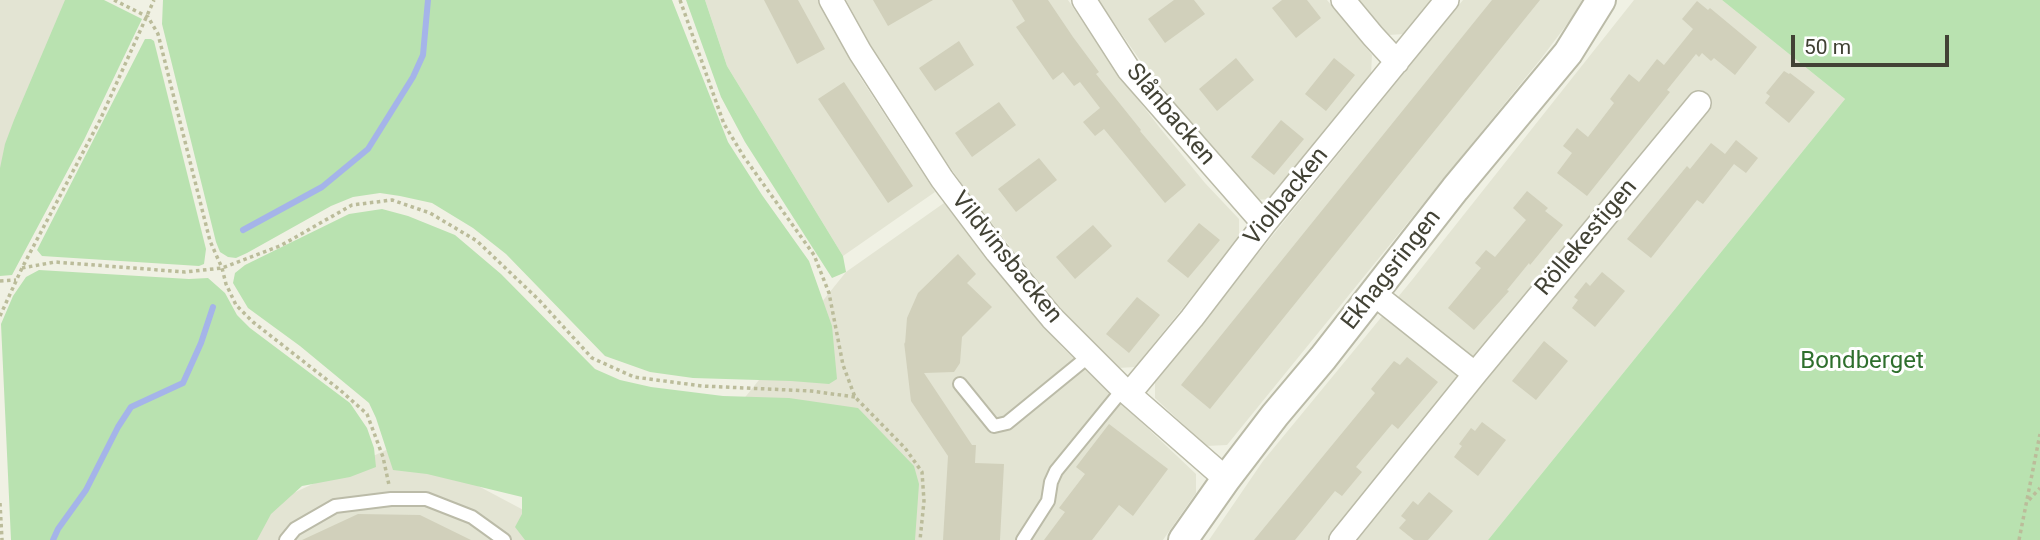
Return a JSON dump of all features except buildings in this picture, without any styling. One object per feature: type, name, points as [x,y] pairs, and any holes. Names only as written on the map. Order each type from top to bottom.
[{"type":"street","name":"Vildvinsbacken","points":[[831,0],[860,52],[942,179],[1005,262],[1052,318],[1089,356],[1226,479]]},
{"type":"street","name":"Slånbacken","points":[[1084,0],[1129,70],[1264,224]]},
{"type":"street","points":[[1343,0],[1398,62]]},
{"type":"street","name":"Violbacken","points":[[1126,392],[1192,318],[1264,224],[1447,0]]},
{"type":"street","name":"Ekhagsringen","points":[[1183,540],[1226,479],[1455,189],[1568,53],[1601,0]]},
{"type":"street","name":"Röllekestigen","points":[[1341,540],[1699,103]]},
{"type":"street","points":[[1373,293],[1475,374]]},
{"type":"lane","points":[[960,384],[994,426],[1007,423],[1089,356]]},
{"type":"lane","points":[[1023,540],[1048,501],[1056,471],[1126,392]]},
{"type":"lane","points":[[286,540],[295,529],[335,506],[391,499],[426,499],[472,517],[504,540]]},
{"type":"path","points":[[114,0],[148,17],[158,34],[210,241],[236,304],[253,322],[367,414],[383,457],[391,499]]},
{"type":"path","points":[[0,316],[22,268],[100,120],[155,0]]},
{"type":"path","points":[[680,0],[724,124],[744,157],[814,255],[829,293],[843,365],[855,397],[905,448],[922,472],[924,501],[920,540]]},
{"type":"path","points":[[22,268],[55,261],[185,272],[222,268],[280,246],[352,205],[392,200],[430,213],[477,241],[539,300],[592,358],[634,377],[702,386],[811,391],[855,397]]},
{"type":"path","points":[[0,281],[16,280]]},
{"type":"path","points":[[2019,540],[2040,434]]},
{"type":"path","points":[[2027,501],[2040,488]]},
{"type":"path","points":[[0,503],[2,540]]},
{"type":"shaded area","points":[[0,0],[75,0],[0,213]]},
{"type":"shaded area","points":[[705,0],[818,0],[860,77],[935,192],[843,256],[727,66]]},
{"type":"shaded area","points":[[846,0],[1068,0],[1118,74],[1160,128],[1239,219],[1239,238],[1135,367],[1118,368],[1062,310],[1012,249],[919,123],[876,55]]},
{"type":"shaded area","points":[[1098,0],[1327,0],[1372,55],[1371,75],[1272,199],[1253,200],[1151,76]]},
{"type":"shaded area","points":[[1359,0],[1432,0],[1405,34],[1388,35]]},
{"type":"shaded area","points":[[1463,0],[1582,0],[1540,60],[1227,445],[1206,446],[1155,398],[1155,381]]},
{"type":"shaded area","points":[[1634,0],[1722,0],[1845,99],[1488,540],[1209,540],[1263,461],[1412,280]]},
{"type":"shaded area","points":[[944,203],[1062,347],[1196,474],[1196,493],[1163,540],[630,540],[846,272]]},
{"type":"shaded area","points":[[399,444],[580,540],[229,540],[233,521]]},
{"type":"green space","points":[[65,0],[104,0],[142,19],[84,140],[12,275],[0,276],[0,168],[5,144]]},
{"type":"green space","points":[[163,0],[672,0],[728,142],[809,261],[832,326],[837,379],[829,384],[693,378],[650,372],[605,356],[506,254],[473,228],[432,203],[400,196],[380,193],[353,197],[331,206],[247,253],[236,258],[228,257],[220,252],[216,242],[162,24]]},
{"type":"green space","points":[[686,0],[705,0],[727,66],[843,256],[846,272],[832,278],[745,142],[721,97]]},
{"type":"green space","name":"Bondberget","points":[[1722,0],[2040,0],[2040,540],[1488,540],[1845,99]]},
{"type":"green space","points":[[145,39],[154,41],[206,249],[204,264],[199,266],[42,256],[37,250]]},
{"type":"green space","points":[[382,209],[408,216],[455,235],[501,274],[595,369],[620,380],[651,387],[723,396],[789,398],[858,408],[914,466],[919,484],[915,540],[525,540],[515,527],[522,514],[522,497],[427,474],[393,470],[369,403],[300,346],[248,308],[233,283],[235,273],[245,265],[349,214]]},
{"type":"green space","points":[[39,270],[208,278],[225,293],[237,315],[250,328],[350,403],[367,428],[374,448],[376,467],[350,477],[302,486],[271,514],[257,540],[11,540],[1,324],[13,296],[26,277]]},
{"type":"waterway","points":[[243,230],[322,187],[368,149],[413,77],[423,55],[428,0]]},
{"type":"waterway","points":[[53,540],[86,490],[131,407],[183,383],[213,307]]}]
